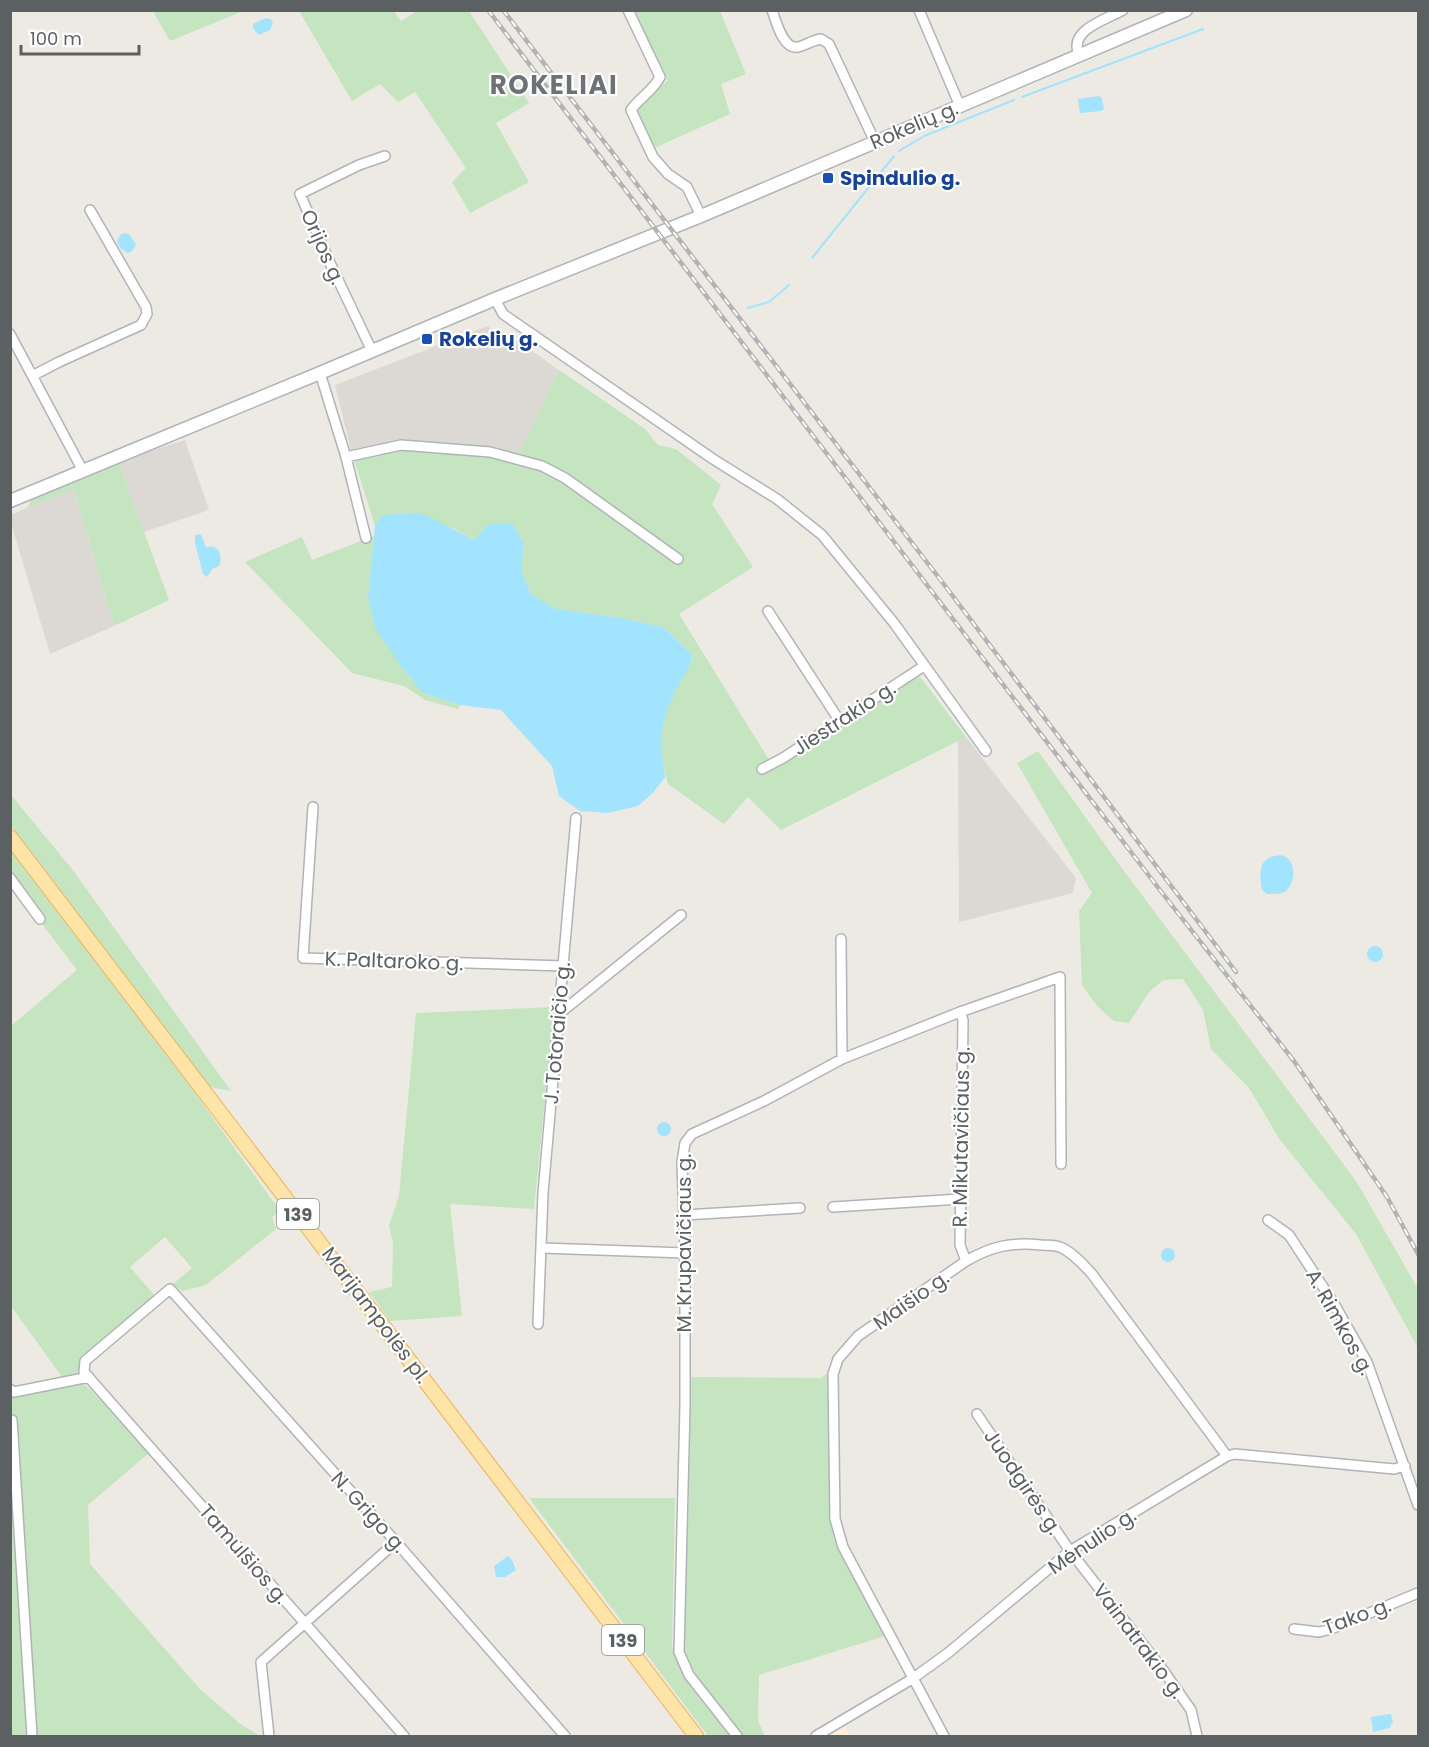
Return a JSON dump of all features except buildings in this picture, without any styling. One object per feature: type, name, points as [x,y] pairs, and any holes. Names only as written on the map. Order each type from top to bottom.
[{"type":"main road","name":"Rokelių g.","points":[[10,501],[700,216],[1186,10]]},
{"type":"main road","name":"Marijampolės pl.","points":[[10,837],[696,1737]]},
{"type":"street","points":[[628,10],[660,77],[654,88],[631,110],[653,157],[668,174],[687,187],[700,216]]},
{"type":"street","points":[[772,10],[789,46],[796,47],[821,39],[829,44],[875,142]]},
{"type":"street","points":[[919,10],[960,106]]},
{"type":"street","points":[[1079,55],[1075,47],[1078,36],[1086,29],[1123,10]]},
{"type":"street","name":"Orijos g.","points":[[372,351],[300,194],[359,165],[386,156]]},
{"type":"street","points":[[34,375],[141,325],[147,314],[146,307],[90,210]]},
{"type":"street","points":[[495,299],[503,314],[713,459],[777,499],[822,535],[894,623],[986,751]]},
{"type":"street","points":[[10,334],[34,375],[83,471]]},
{"type":"street","points":[[320,374],[346,457],[366,538]]},
{"type":"street","points":[[346,457],[401,445],[490,452],[542,466],[565,478],[678,559]]},
{"type":"street","points":[[768,610],[839,720]]},
{"type":"street","name":"Jiestrakio g.","points":[[762,769],[783,758],[924,666]]},
{"type":"street","name":"K. Paltaroko g.","points":[[314,807],[303,958],[563,966]]},
{"type":"street","name":"J. Totoraičio g.","points":[[538,1324],[543,1193],[576,818]]},
{"type":"street","points":[[10,878],[40,919]]},
{"type":"street","points":[[559,1014],[681,915]]},
{"type":"street","points":[[841,939],[842,1059]]},
{"type":"street","name":"M. Krupavičiaus g.","points":[[737,1737],[689,1675],[679,1653],[685,1406],[685,1253],[682,1162],[685,1143],[692,1134],[764,1101],[842,1059],[960,1012],[1060,978],[1061,1164]]},
{"type":"street","name":"R. Mikutavičiaus g.","points":[[960,1012],[963,1020],[960,1245],[966,1261]]},
{"type":"street","points":[[833,1207],[960,1199]]},
{"type":"street","points":[[684,1215],[800,1208]]},
{"type":"street","name":"A. Rimkos g.","points":[[1268,1220],[1289,1235],[1333,1302],[1361,1352],[1419,1505]]},
{"type":"street","name":"Maišio g.","points":[[944,1737],[837,1533],[833,1374],[838,1359],[858,1336],[983,1251],[1024,1243],[1062,1248],[1079,1260],[1106,1293],[1227,1456]]},
{"type":"street","points":[[542,1248],[685,1253]]},
{"type":"street","name":"N. Grigo g.","points":[[86,1374],[85,1361],[170,1289],[396,1542],[565,1737]]},
{"type":"street","points":[[10,1389],[14,1392],[22,1392],[86,1374]]},
{"type":"street","name":"Tamulšios g.","points":[[86,1374],[404,1737]]},
{"type":"street","name":"Juodgirės g.","points":[[977,1414],[1070,1551]]},
{"type":"street","points":[[12,1420],[32,1737]]},
{"type":"street","points":[[1227,1456],[1235,1454],[1394,1469],[1405,1466]]},
{"type":"street","name":"Mėnulio g.","points":[[816,1737],[912,1679],[948,1653],[1070,1551],[1227,1456]]},
{"type":"street","points":[[269,1737],[261,1662],[396,1542]]},
{"type":"street","name":"Vainatrakio g.","points":[[1070,1551],[1191,1710],[1197,1737]]},
{"type":"street","name":"Tako g.","points":[[1294,1629],[1319,1632],[1331,1629],[1419,1593]]},
{"type":"shaded area","points":[[488,326],[498,334],[507,333],[559,370],[520,453],[483,445],[401,439],[351,450],[335,385]]},
{"type":"shaded area","points":[[185,440],[209,510],[144,532],[118,461]]},
{"type":"shaded area","points":[[74,489],[114,626],[50,654],[10,515]]},
{"type":"shaded area","points":[[966,737],[1076,878],[1073,893],[959,922],[958,741]]},
{"type":"shaded area","points":[[843,1725],[850,1736],[825,1736]]},
{"type":"green space","points":[[153,11],[243,11],[170,41]]},
{"type":"green space","points":[[299,11],[394,11],[401,21],[417,11],[469,11],[529,103],[496,123],[529,182],[470,213],[452,182],[466,168],[415,92],[398,102],[380,84],[352,101]]},
{"type":"green space","points":[[634,11],[720,11],[746,74],[721,84],[730,114],[652,149],[634,110],[667,81]]},
{"type":"green space","points":[[559,370],[645,429],[658,445],[676,449],[721,485],[712,504],[753,567],[679,614],[774,768],[918,674],[966,737],[781,830],[748,797],[724,824],[668,784],[662,749],[665,716],[693,656],[663,627],[621,618],[556,609],[530,593],[521,568],[524,544],[475,540],[453,528],[382,515],[375,526],[351,450],[401,439],[483,445],[520,453]]},
{"type":"green space","points":[[118,461],[169,600],[114,626],[74,489],[27,508],[32,499]]},
{"type":"green space","points":[[374,536],[368,597],[423,693],[460,705],[458,709],[425,700],[404,686],[352,673],[245,562],[302,537],[312,560]]},
{"type":"green space","points":[[1038,751],[1121,867],[1356,1181],[1418,1289],[1418,1348],[1356,1234],[1280,1140],[1249,1088],[1211,1049],[1203,1010],[1183,979],[1163,980],[1149,992],[1129,1023],[1114,1021],[1097,1006],[1082,985],[1079,911],[1092,893],[1017,763]]},
{"type":"green space","points":[[10,794],[72,869],[231,1091],[210,1087],[11,826]]},
{"type":"green space","points":[[11,851],[184,1078],[280,1211],[272,1217],[276,1229],[206,1285],[182,1291],[173,1284],[192,1268],[165,1237],[130,1267],[156,1297],[82,1359],[79,1375],[62,1377],[11,1306],[11,1026],[77,970],[11,883]]},
{"type":"green space","points":[[554,1007],[534,1209],[450,1204],[462,1316],[390,1321],[369,1292],[392,1287],[393,1243],[389,1226],[399,1196],[416,1013]]},
{"type":"green space","points":[[829,1373],[831,1526],[837,1547],[885,1636],[759,1675],[758,1721],[765,1736],[743,1736],[699,1679],[692,1667],[683,1640],[689,1498],[689,1377],[820,1378]]},
{"type":"green space","points":[[82,1381],[150,1452],[88,1505],[90,1564],[200,1689],[240,1724],[260,1736],[11,1736],[10,1392]]},
{"type":"green space","points":[[529,1498],[675,1498],[672,1645],[689,1682],[731,1736],[708,1736]]},
{"type":"water","points":[[266,18],[271,19],[273,23],[270,30],[259,35],[253,28],[253,24]]},
{"type":"water","points":[[1099,96],[1102,98],[1104,109],[1080,113],[1078,99]]},
{"type":"water","points":[[124,233],[129,234],[136,245],[128,253],[120,248],[117,241]]},
{"type":"water","points":[[421,513],[475,540],[487,525],[512,523],[524,544],[521,568],[530,593],[556,609],[621,618],[663,627],[693,656],[669,705],[663,725],[662,755],[665,777],[653,793],[638,806],[608,813],[580,811],[559,796],[552,766],[501,710],[460,705],[423,693],[398,662],[375,628],[368,597],[375,526],[382,515]]},
{"type":"water","points":[[201,534],[206,547],[216,548],[220,555],[219,566],[212,569],[207,577],[203,574],[195,543],[195,535]]},
{"type":"water","points":[[1273,856],[1286,857],[1292,865],[1292,881],[1286,891],[1267,894],[1262,890],[1260,877],[1262,866]]},
{"type":"water","points":[[1372,946],[1378,946],[1383,954],[1381,960],[1372,962],[1367,957],[1367,951]]},
{"type":"water","points":[[661,1122],[667,1122],[671,1129],[667,1136],[661,1136],[657,1132],[657,1126]]},
{"type":"water","points":[[1165,1248],[1171,1248],[1175,1255],[1171,1262],[1165,1262],[1161,1258],[1161,1252]]},
{"type":"water","points":[[508,1556],[516,1570],[505,1577],[496,1577],[494,1566]]},
{"type":"water","points":[[1391,1714],[1393,1723],[1390,1728],[1373,1732],[1371,1717]]},
{"type":"waterway","points":[[1022,97],[1203,29]]},
{"type":"waterway","points":[[899,151],[924,136],[1014,100]]},
{"type":"waterway","points":[[812,258],[894,156]]},
{"type":"waterway","points":[[748,308],[769,302],[789,285]]},
{"type":"railway","points":[[488,10],[1163,894],[1294,1061],[1387,1197],[1418,1254]]},
{"type":"railway","points":[[503,10],[949,591],[1236,972]]},
{"type":"place","name":"Spindulio g.","points":[[828,178]]},
{"type":"place","name":"Rokelių g.","points":[[427,339]]},
{"type":"district","name":"ROKELIAI","points":[[554,85]]}]
